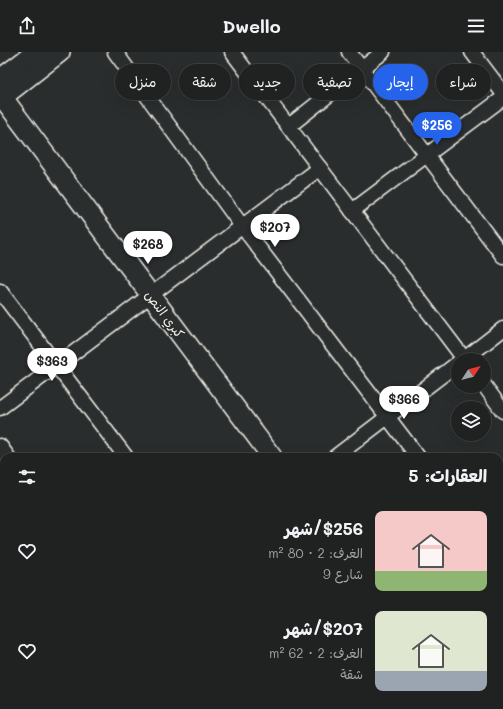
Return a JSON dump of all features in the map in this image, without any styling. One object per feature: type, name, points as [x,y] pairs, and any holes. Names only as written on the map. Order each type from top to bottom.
[{"type":"street","points":[[1,92],[36,52]]},
{"type":"street","points":[[1,92],[60,52]]},
{"type":"street","points":[[115,52],[242,226],[415,453]]},
{"type":"street","points":[[232,52],[320,168],[456,353]]},
{"type":"street","points":[[349,52],[357,64]]},
{"type":"street","points":[[365,66],[383,52]]},
{"type":"street","points":[[472,52],[503,93]]},
{"type":"street","points":[[365,74],[503,256]]},
{"type":"street","name":"كبري النص","points":[[1,92],[269,453]]},
{"type":"street","points":[[352,211],[503,98]]},
{"type":"street","points":[[288,126],[321,100]]},
{"type":"street","points":[[0,408],[320,168]]},
{"type":"street","points":[[0,291],[123,453]]},
{"type":"street","points":[[472,353],[503,329]]},
{"type":"street","points":[[340,453],[451,369]]},
{"type":"street","points":[[490,393],[503,411]]}]
